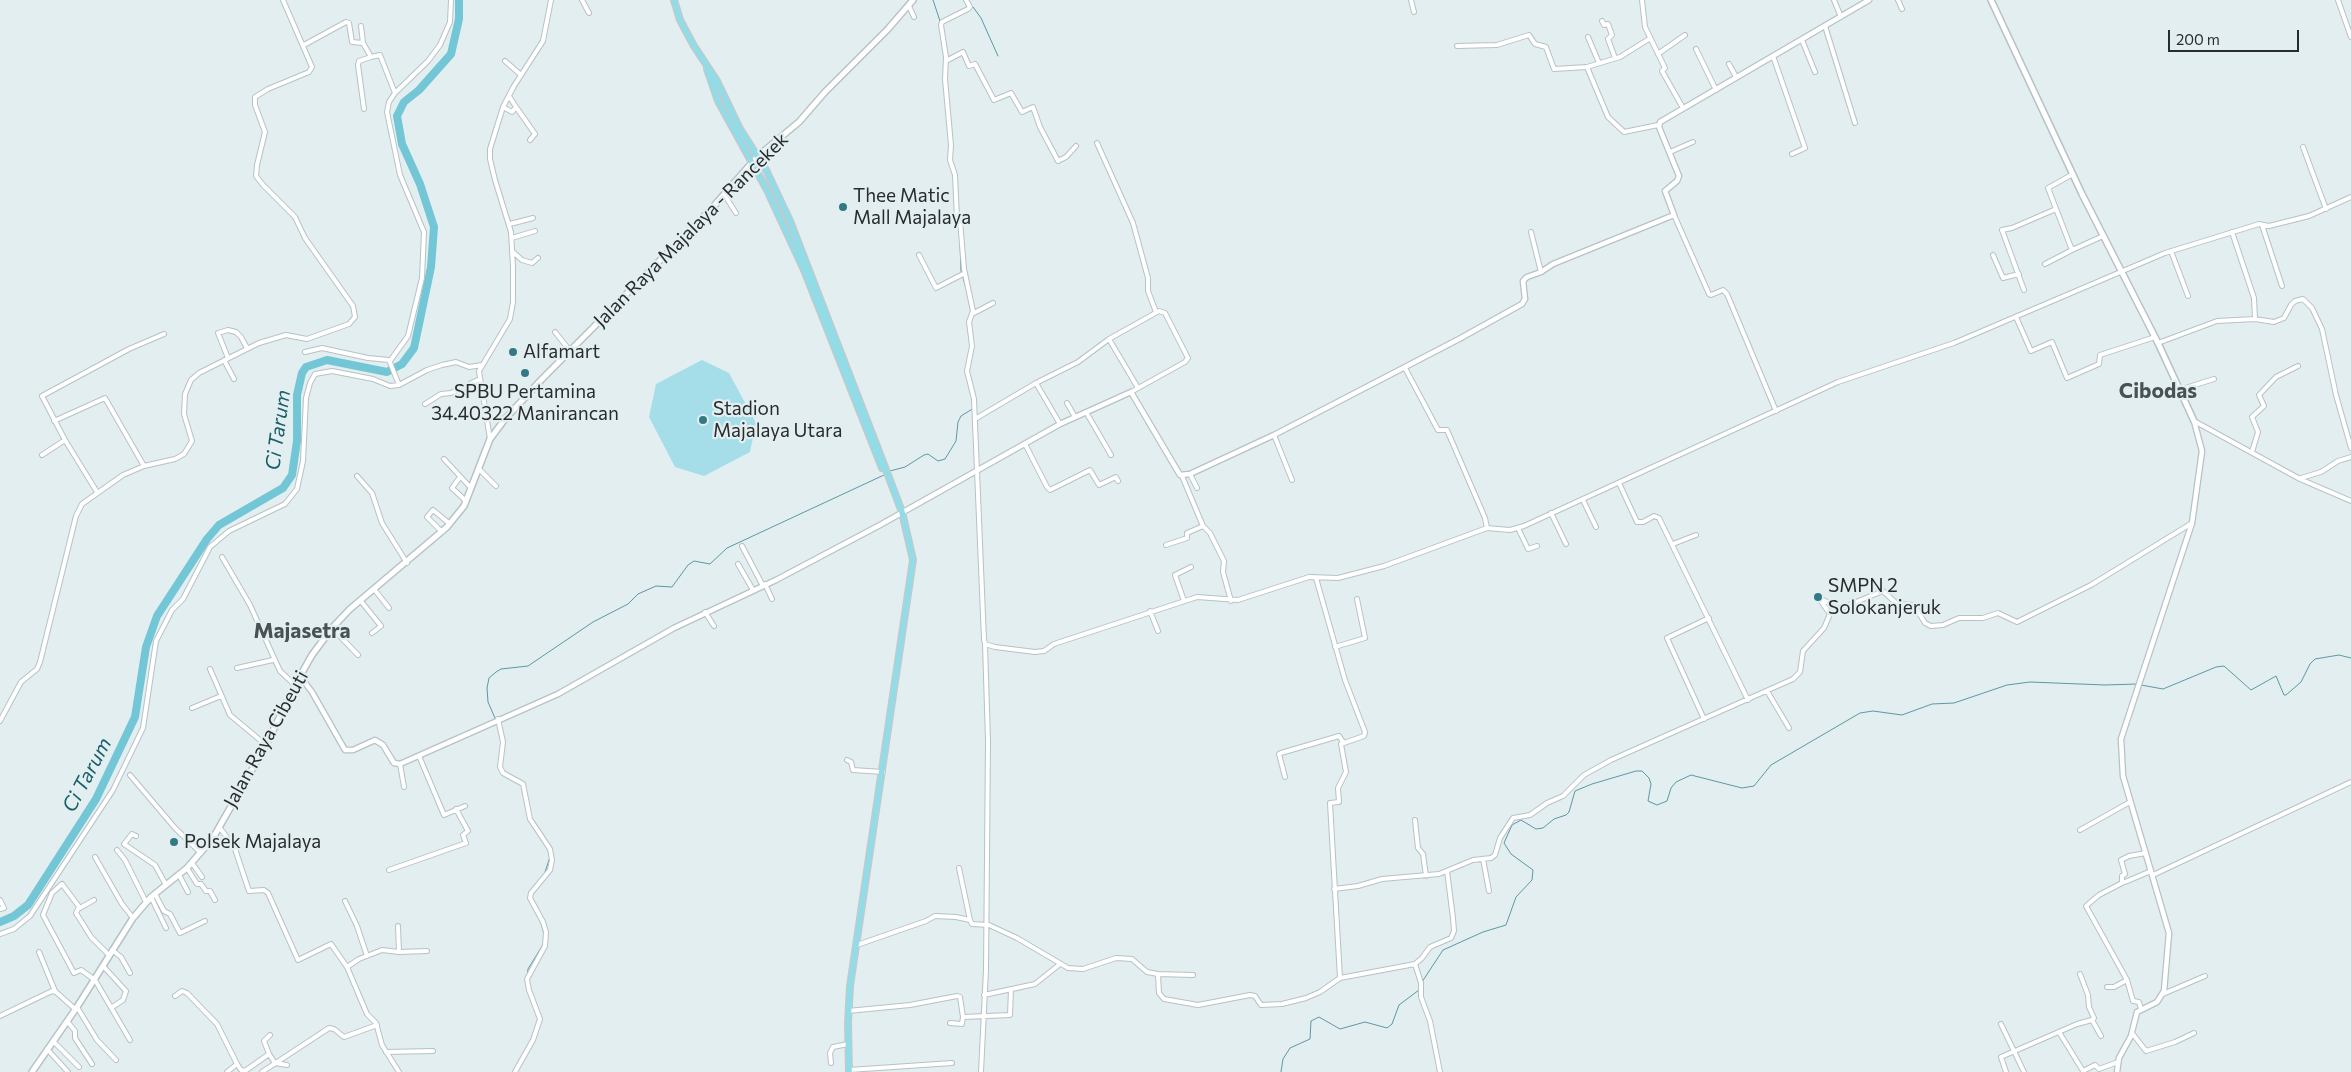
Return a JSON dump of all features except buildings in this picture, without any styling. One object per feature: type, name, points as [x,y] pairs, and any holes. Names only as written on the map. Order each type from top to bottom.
[{"type":"main road","points":[[674,0],[680,20],[717,82],[740,129],[758,156],[790,221],[902,512],[910,542],[913,568],[848,1011],[849,1071]]},
{"type":"main road","name":"Jalan Raya Majalaya - Rancekek","points":[[490,439],[535,386],[571,352],[724,194],[758,156],[799,122],[913,0]]},
{"type":"main road","points":[[1991,0],[2073,174],[2158,343],[2194,421]]},
{"type":"main road","points":[[707,68],[718,101],[779,215],[804,270],[876,454],[890,483]]},
{"type":"main road","name":"Jalan Raya Cibeuti","points":[[32,1072],[95,980],[133,918],[146,902],[192,863],[220,827],[266,745],[300,676],[332,628],[360,600],[407,563],[450,524],[466,500],[490,439]]},
{"type":"street","points":[[0,721],[21,682],[37,669],[40,662],[78,509],[82,504],[123,475],[144,466],[175,459],[191,445],[192,438],[184,410],[188,386],[191,380],[199,373],[247,348],[276,337],[307,338],[348,324],[354,317],[353,306],[305,238],[295,217],[256,176],[265,132],[255,104],[256,97],[268,89],[310,72],[312,67],[283,0]]},
{"type":"street","points":[[390,361],[402,347],[408,336],[422,278],[424,232],[400,175],[390,132],[389,102],[395,93],[428,61],[440,45],[450,22],[451,0]]},
{"type":"street","points":[[490,439],[479,371],[510,319],[513,302],[513,252],[510,224],[490,159],[490,146],[509,96],[543,41],[551,1],[545,0]]},
{"type":"street","points":[[582,0],[590,13]]},
{"type":"street","points":[[966,0],[970,7],[968,9],[942,22],[946,60],[944,79],[951,145],[950,160],[955,175],[957,218],[960,220],[964,274],[972,314],[969,322],[972,346],[967,371],[974,400],[985,644],[988,742],[984,1017],[981,1072]]},
{"type":"street","points":[[1411,0],[1414,12]]},
{"type":"street","points":[[1642,0],[1645,27],[1649,40],[1664,68],[1662,71],[1683,108]]},
{"type":"street","points":[[1834,0],[1841,17]]},
{"type":"street","points":[[1587,67],[1608,117],[1621,130],[1625,132],[1638,127],[1658,125],[1683,108],[1869,0]]},
{"type":"street","points":[[1898,0],[1902,9]]},
{"type":"street","points":[[2338,0],[2349,23],[2351,37]]},
{"type":"street","points":[[909,6],[914,17]]},
{"type":"street","points":[[1602,21],[1604,25],[1608,24],[1610,29],[1612,35],[1608,39],[1615,58]]},
{"type":"street","points":[[304,45],[346,22],[349,24],[352,42],[363,43]]},
{"type":"street","points":[[361,26],[363,43],[371,57]]},
{"type":"street","points":[[1825,26],[1854,123]]},
{"type":"street","points":[[1457,46],[1497,45],[1529,35],[1536,44],[1546,47],[1554,69],[1587,67],[1615,58],[1649,40]]},
{"type":"street","points":[[1658,54],[1685,35]]},
{"type":"street","points":[[1588,37],[1599,63]]},
{"type":"street","points":[[1802,40],[1815,72]]},
{"type":"street","points":[[1696,50],[1716,90]]},
{"type":"street","points":[[946,60],[963,52],[969,66],[975,64],[994,100],[1011,93],[1022,112],[1034,108],[1040,128],[1058,161],[1066,157],[1076,146]]},
{"type":"street","points":[[364,109],[359,63],[371,57],[380,56],[395,93]]},
{"type":"street","points":[[1773,56],[1805,146],[1805,149],[1792,154]]},
{"type":"street","points":[[505,61],[521,75]]},
{"type":"street","points":[[1730,64],[1736,77]]},
{"type":"street","points":[[509,96],[535,134],[530,140]]},
{"type":"street","points":[[503,108],[512,112],[516,107]]},
{"type":"street","points":[[1658,125],[1679,176],[1677,181],[1665,190],[1674,215],[1709,294],[1711,296],[1723,290],[1727,294],[1776,411]]},
{"type":"street","points":[[1670,152],[1693,142]]},
{"type":"street","points":[[1097,143],[1133,223],[1148,278],[1148,291],[1156,312]]},
{"type":"street","points":[[2303,147],[2326,209]]},
{"type":"street","points":[[2072,250],[2048,186],[2073,174]]},
{"type":"street","points":[[724,194],[736,213]]},
{"type":"street","points":[[985,644],[1035,652],[1044,651],[1054,644],[1184,601],[1204,596],[1231,601],[1260,594],[1309,577],[1338,578],[1384,566],[1487,528],[1506,530],[1518,528],[1583,500],[1838,382],[1954,343],[2120,270],[2258,224],[2270,226],[2300,218],[2326,209],[2351,197]]},
{"type":"street","points":[[2024,290],[2002,230],[2012,228],[2056,209]]},
{"type":"street","points":[[1182,476],[1274,435],[1406,368],[1524,303],[1523,280],[1553,264],[1674,215]]},
{"type":"street","points":[[510,224],[533,218]]},
{"type":"street","points":[[2262,225],[2282,286]]},
{"type":"street","points":[[512,238],[535,231]]},
{"type":"street","points":[[1531,232],[1541,272]]},
{"type":"street","points":[[2232,232],[2254,298],[2255,319]]},
{"type":"street","points":[[2045,264],[2103,236]]},
{"type":"street","points":[[513,252],[520,259],[532,263],[538,258]]},
{"type":"street","points":[[2171,252],[2188,296]]},
{"type":"street","points":[[919,255],[936,288],[964,274]]},
{"type":"street","points":[[1993,255],[2003,278],[2019,274]]},
{"type":"street","points":[[2158,343],[2217,321],[2255,319],[2271,323],[2282,319],[2291,305],[2300,298],[2312,308],[2324,337],[2336,395],[2351,448]]},
{"type":"street","points":[[972,314],[993,303]]},
{"type":"street","points":[[300,676],[312,692],[345,750],[354,750],[375,740],[383,746],[394,763],[400,764],[558,694],[705,612],[764,585],[976,472],[1060,424],[1138,388],[1185,362],[1188,358],[1165,314],[1159,311],[1109,338],[1078,362],[1036,383],[975,419]]},
{"type":"street","points":[[2016,317],[2031,351],[2052,342],[2067,378],[2099,364],[2100,355],[2155,337]]},
{"type":"street","points":[[234,379],[218,333],[228,330],[236,332],[242,337],[247,348]]},
{"type":"street","points":[[555,332],[571,352]]},
{"type":"street","points":[[97,492],[64,440],[42,395],[125,351],[164,334]]},
{"type":"street","points":[[1109,338],[1138,388]]},
{"type":"street","points":[[305,352],[322,348],[390,361]]},
{"type":"street","points":[[390,361],[398,384]]},
{"type":"street","points":[[0,934],[14,928],[30,916],[112,790],[143,728],[156,641],[172,610],[183,600],[210,547],[229,531],[285,504],[297,488],[303,462],[306,398],[310,382],[315,374],[332,371],[372,379],[390,386],[442,365],[456,362],[469,366],[482,365]]},
{"type":"street","points":[[2252,452],[2258,432],[2252,417],[2264,406],[2259,395],[2276,377],[2298,366]]},
{"type":"street","points":[[1406,368],[1437,428],[1447,430],[1487,528]]},
{"type":"street","points":[[425,404],[441,394],[451,393],[480,379]]},
{"type":"street","points":[[2180,390],[2214,379]]},
{"type":"street","points":[[1036,383],[1060,424]]},
{"type":"street","points":[[1130,392],[1165,453],[1182,476],[1203,526],[1210,534],[1224,561],[1223,572],[1231,601]]},
{"type":"street","points":[[54,421],[105,398],[144,466]]},
{"type":"street","points":[[1067,403],[1075,417]]},
{"type":"street","points":[[1086,412],[1111,455]]},
{"type":"street","points":[[2194,421],[2300,479],[2351,501]]},
{"type":"street","points":[[2163,994],[2169,940],[2152,873],[2130,802],[2122,766],[2121,738],[2139,687],[2156,626],[2192,524],[2202,447],[2194,421]]},
{"type":"street","points":[[1274,435],[1292,480]]},
{"type":"street","points":[[42,455],[64,440]]},
{"type":"street","points":[[1025,444],[1046,487],[1050,490],[1090,470],[1099,485],[1115,477],[1118,481]]},
{"type":"street","points":[[2300,479],[2321,472],[2338,461],[2351,457]]},
{"type":"street","points":[[444,459],[471,488]]},
{"type":"street","points":[[479,469],[496,486]]},
{"type":"street","points":[[1190,474],[1197,488]]},
{"type":"street","points":[[357,476],[372,493],[382,523],[407,563]]},
{"type":"street","points":[[460,477],[452,488],[466,500]]},
{"type":"street","points":[[1619,483],[1638,522],[1657,517],[1673,544],[1748,700]]},
{"type":"street","points":[[1583,500],[1596,527]]},
{"type":"street","points":[[442,532],[427,517],[433,510],[450,524]]},
{"type":"street","points":[[1551,513],[1566,544]]},
{"type":"street","points":[[1334,889],[1358,886],[1382,879],[1426,876],[1495,855],[1500,838],[1513,818],[1530,815],[1547,803],[1563,796],[1579,778],[1610,760],[1748,700],[1797,676],[1803,651],[1824,628],[1830,614],[1818,597],[1838,609],[1883,591],[1897,604],[1914,605],[1925,623],[1931,626],[1943,625],[1959,618],[1983,618],[1998,613],[2017,622],[2091,585],[2192,524]]},
{"type":"street","points":[[1166,545],[1188,538],[1188,533],[1203,526]]},
{"type":"street","points":[[1518,528],[1528,549],[1537,546]]},
{"type":"street","points":[[1673,544],[1696,535]]},
{"type":"street","points":[[742,546],[772,599]]},
{"type":"street","points":[[222,557],[250,605],[273,660],[280,671],[295,685]]},
{"type":"street","points":[[738,564],[753,590]]},
{"type":"street","points":[[1184,601],[1175,574],[1191,567]]},
{"type":"street","points":[[1316,578],[1345,680],[1365,730],[1364,736],[1344,742],[1341,745],[1346,772],[1338,785],[1339,802],[1329,804],[1340,978]]},
{"type":"street","points":[[374,589],[389,608]]},
{"type":"street","points":[[1335,647],[1365,638],[1357,599]]},
{"type":"street","points":[[360,600],[381,626],[372,633]]},
{"type":"street","points":[[1150,611],[1158,631]]},
{"type":"street","points":[[705,612],[714,626]]},
{"type":"street","points":[[1704,719],[1667,638],[1709,618]]},
{"type":"street","points":[[332,628],[358,655]]},
{"type":"street","points":[[236,668],[273,660]]},
{"type":"street","points":[[210,669],[231,717],[266,745]]},
{"type":"street","points":[[1767,691],[1789,728]]},
{"type":"street","points":[[192,708],[221,696]]},
{"type":"street","points":[[497,720],[503,742],[500,767],[502,773],[523,784],[530,819],[552,854],[550,870],[531,894],[530,898],[543,922],[546,940],[527,979],[540,1019],[534,1040],[515,1072]]},
{"type":"street","points":[[1285,776],[1280,753],[1339,736],[1344,742]]},
{"type":"street","points":[[419,756],[443,814],[445,816],[465,806]]},
{"type":"street","points":[[847,760],[851,762],[853,770],[883,772]]},
{"type":"street","points":[[400,764],[404,786]]},
{"type":"street","points":[[130,775],[175,828],[201,853]]},
{"type":"street","points":[[2125,882],[2152,873],[2351,782]]},
{"type":"street","points":[[2080,830],[2130,802]]},
{"type":"street","points":[[389,870],[466,843],[463,835],[468,831],[456,809]]},
{"type":"street","points":[[1415,820],[1418,848],[1422,854],[1426,876]]},
{"type":"street","points":[[220,827],[234,846],[249,891],[264,890],[268,893],[297,959],[301,960],[331,944],[347,968],[367,1014],[377,1025],[380,1041],[399,1072]]},
{"type":"street","points":[[136,836],[132,834],[124,844],[155,865],[166,885]]},
{"type":"street","points":[[117,850],[125,860],[146,902]]},
{"type":"street","points":[[2142,1009],[2138,1002],[2133,1001],[2126,980],[2086,906],[2099,895],[2122,884],[2122,876],[2125,874],[2121,860],[2129,856],[2146,853]]},
{"type":"street","points":[[95,857],[122,904],[133,918]]},
{"type":"street","points":[[1483,859],[1489,891]]},
{"type":"street","points":[[192,863],[202,877]]},
{"type":"street","points":[[187,868],[197,884],[202,885],[206,891],[210,891],[215,900]]},
{"type":"street","points":[[959,868],[972,924],[985,926],[1017,938],[1068,968],[1083,969],[1112,959],[1126,957],[1136,961],[1147,972],[1194,975]]},
{"type":"street","points":[[1158,974],[1159,993],[1162,998],[1191,1006],[1250,995],[1255,996],[1261,1005],[1282,1004],[1306,998],[1320,992],[1340,978],[1416,964],[1430,946],[1453,936],[1453,918],[1447,871]]},
{"type":"street","points":[[177,875],[188,892]]},
{"type":"street","points":[[80,908],[61,885],[52,893],[43,915],[74,973],[81,970],[95,980],[130,1040]]},
{"type":"street","points":[[153,896],[164,911],[170,914],[180,934],[205,921]]},
{"type":"street","points":[[153,896],[166,928]]},
{"type":"street","points":[[0,900],[4,908],[0,910]]},
{"type":"street","points":[[94,900],[76,911],[91,937],[109,956]]},
{"type":"street","points":[[345,901],[357,926],[367,956]]},
{"type":"street","points":[[857,945],[926,921],[935,916],[970,920]]},
{"type":"street","points":[[398,926],[399,952]]},
{"type":"street","points":[[112,950],[121,957],[130,973]]},
{"type":"street","points":[[347,968],[367,956],[382,950],[399,952],[427,951]]},
{"type":"street","points":[[39,952],[55,991],[76,1008],[97,1040],[116,1060]]},
{"type":"street","points":[[984,995],[1036,984],[1060,964]]},
{"type":"street","points":[[1416,964],[1421,983],[1421,997],[1430,1021],[1440,1072]]},
{"type":"street","points":[[103,966],[126,991],[124,1000],[111,1008]]},
{"type":"street","points":[[2080,974],[2088,994],[2089,1008],[2094,1018],[2092,1020],[2101,1036]]},
{"type":"street","points":[[2118,1071],[2118,1062],[2132,1033],[2135,1016],[2142,1009],[2157,1002],[2163,994],[2205,976]]},
{"type":"street","points":[[2107,987],[2111,985],[2114,987],[2126,980]]},
{"type":"street","points":[[963,1017],[1011,1014],[1011,989]]},
{"type":"street","points":[[0,1016],[55,991]]},
{"type":"street","points":[[175,996],[182,991],[187,993],[217,1024],[241,1070],[245,1070],[269,1054]]},
{"type":"street","points":[[848,1011],[910,1005],[957,996],[960,997],[963,1017],[962,1024],[950,1023]]},
{"type":"street","points":[[2006,1072],[2000,1058],[2059,1032],[2092,1020]]},
{"type":"street","points":[[67,1021],[75,1031],[75,1038],[92,1064]]},
{"type":"street","points":[[2001,1024],[2024,1072]]},
{"type":"street","points":[[262,1072],[330,1028],[344,1037],[377,1025]]},
{"type":"street","points":[[2059,1032],[2083,1071],[2095,1065],[2099,1069],[2118,1062]]},
{"type":"street","points":[[2132,1033],[2147,1051],[2178,1041],[2194,1033]]},
{"type":"street","points":[[270,1035],[264,1041],[269,1054],[275,1063],[287,1065]]},
{"type":"street","points":[[53,1041],[79,1067]]},
{"type":"street","points":[[830,1063],[831,1049],[848,1044]]},
{"type":"street","points":[[47,1049],[68,1072]]},
{"type":"street","points":[[387,1051],[433,1052]]},
{"type":"street","points":[[849,1071],[952,1063]]},
{"type":"street","points":[[227,1072],[237,1064]]},
{"type":"shaded area","name":"Stadion Majalaya Utara","points":[[702,360],[729,373],[756,423],[750,452],[704,476],[675,467],[649,417],[656,384]]},
{"type":"waterway","name":"Ci Tarum","points":[[0,922],[14,916],[28,905],[96,799],[135,717],[146,647],[157,616],[207,539],[219,525],[283,488],[292,475],[297,441],[297,395],[302,373],[306,367],[327,360],[387,372],[402,364],[414,348],[431,267],[434,227],[420,184],[402,144],[397,116],[404,102],[419,90],[451,54],[459,19],[459,0]]},
{"type":"waterway","points":[[933,0],[940,21]]},
{"type":"waterway","points":[[971,8],[973,7],[981,18],[998,56]]},
{"type":"waterway","points":[[960,242],[961,271],[966,288]]},
{"type":"waterway","points":[[973,338],[973,351]]},
{"type":"waterway","points":[[973,389],[975,397]]},
{"type":"waterway","points":[[890,471],[905,467],[928,454],[938,461],[945,459],[956,441],[958,422],[961,416],[974,408]]},
{"type":"waterway","points":[[498,725],[488,702],[487,688],[489,678],[496,672],[501,669],[528,666],[593,622],[628,604],[638,594],[656,586],[672,587],[688,565],[694,561],[710,564],[727,548],[884,475]]},
{"type":"waterway","points":[[2141,685],[2163,689],[2216,667],[2224,666],[2251,690],[2276,676],[2284,695],[2286,695],[2301,682],[2310,664],[2315,659],[2339,655],[2351,658]]},
{"type":"waterway","points":[[1422,982],[1443,950],[1483,932],[1506,925],[1516,897],[1532,880],[1533,870],[1511,854],[1504,843],[1512,825],[1521,820],[1536,829],[1543,828],[1554,819],[1569,812],[1575,791],[1592,784],[1636,771],[1642,771],[1649,778],[1651,784],[1648,801],[1657,805],[1667,801],[1671,788],[1676,782],[1691,775],[1742,788],[1754,786],[1771,765],[1860,713],[1873,711],[1902,715],[1932,704],[1954,703],[2007,685],[2030,682],[2105,685],[2137,684]]},
{"type":"waterway","points":[[545,872],[550,857]]},
{"type":"waterway","points":[[530,901],[535,911]]},
{"type":"waterway","points":[[541,923],[544,934]]},
{"type":"waterway","points":[[527,977],[528,969],[544,943]]},
{"type":"waterway","points":[[1281,1072],[1283,1059],[1290,1048],[1310,1039],[1311,1021],[1319,1017],[1340,1029],[1365,1022],[1387,1028],[1392,1024],[1399,1005],[1419,990]]},
{"type":"place","name":"Thee Matic Mall Majalaya","points":[[843,207]]},
{"type":"place","name":"Alfamart","points":[[513,352]]},
{"type":"place","name":"SPBU Pertamina 34.40322 Manirancan","points":[[525,373]]},
{"type":"place","name":"Stadion Majalaya Utara","points":[[703,420]]},
{"type":"place","name":"SMPN 2 Solokanjeruk","points":[[1818,597]]},
{"type":"place","name":"Polsek Majalaya","points":[[174,842]]},
{"type":"district","name":"Cibodas","points":[[2158,391]]},
{"type":"district","name":"Majasetra","points":[[302,631]]}]
